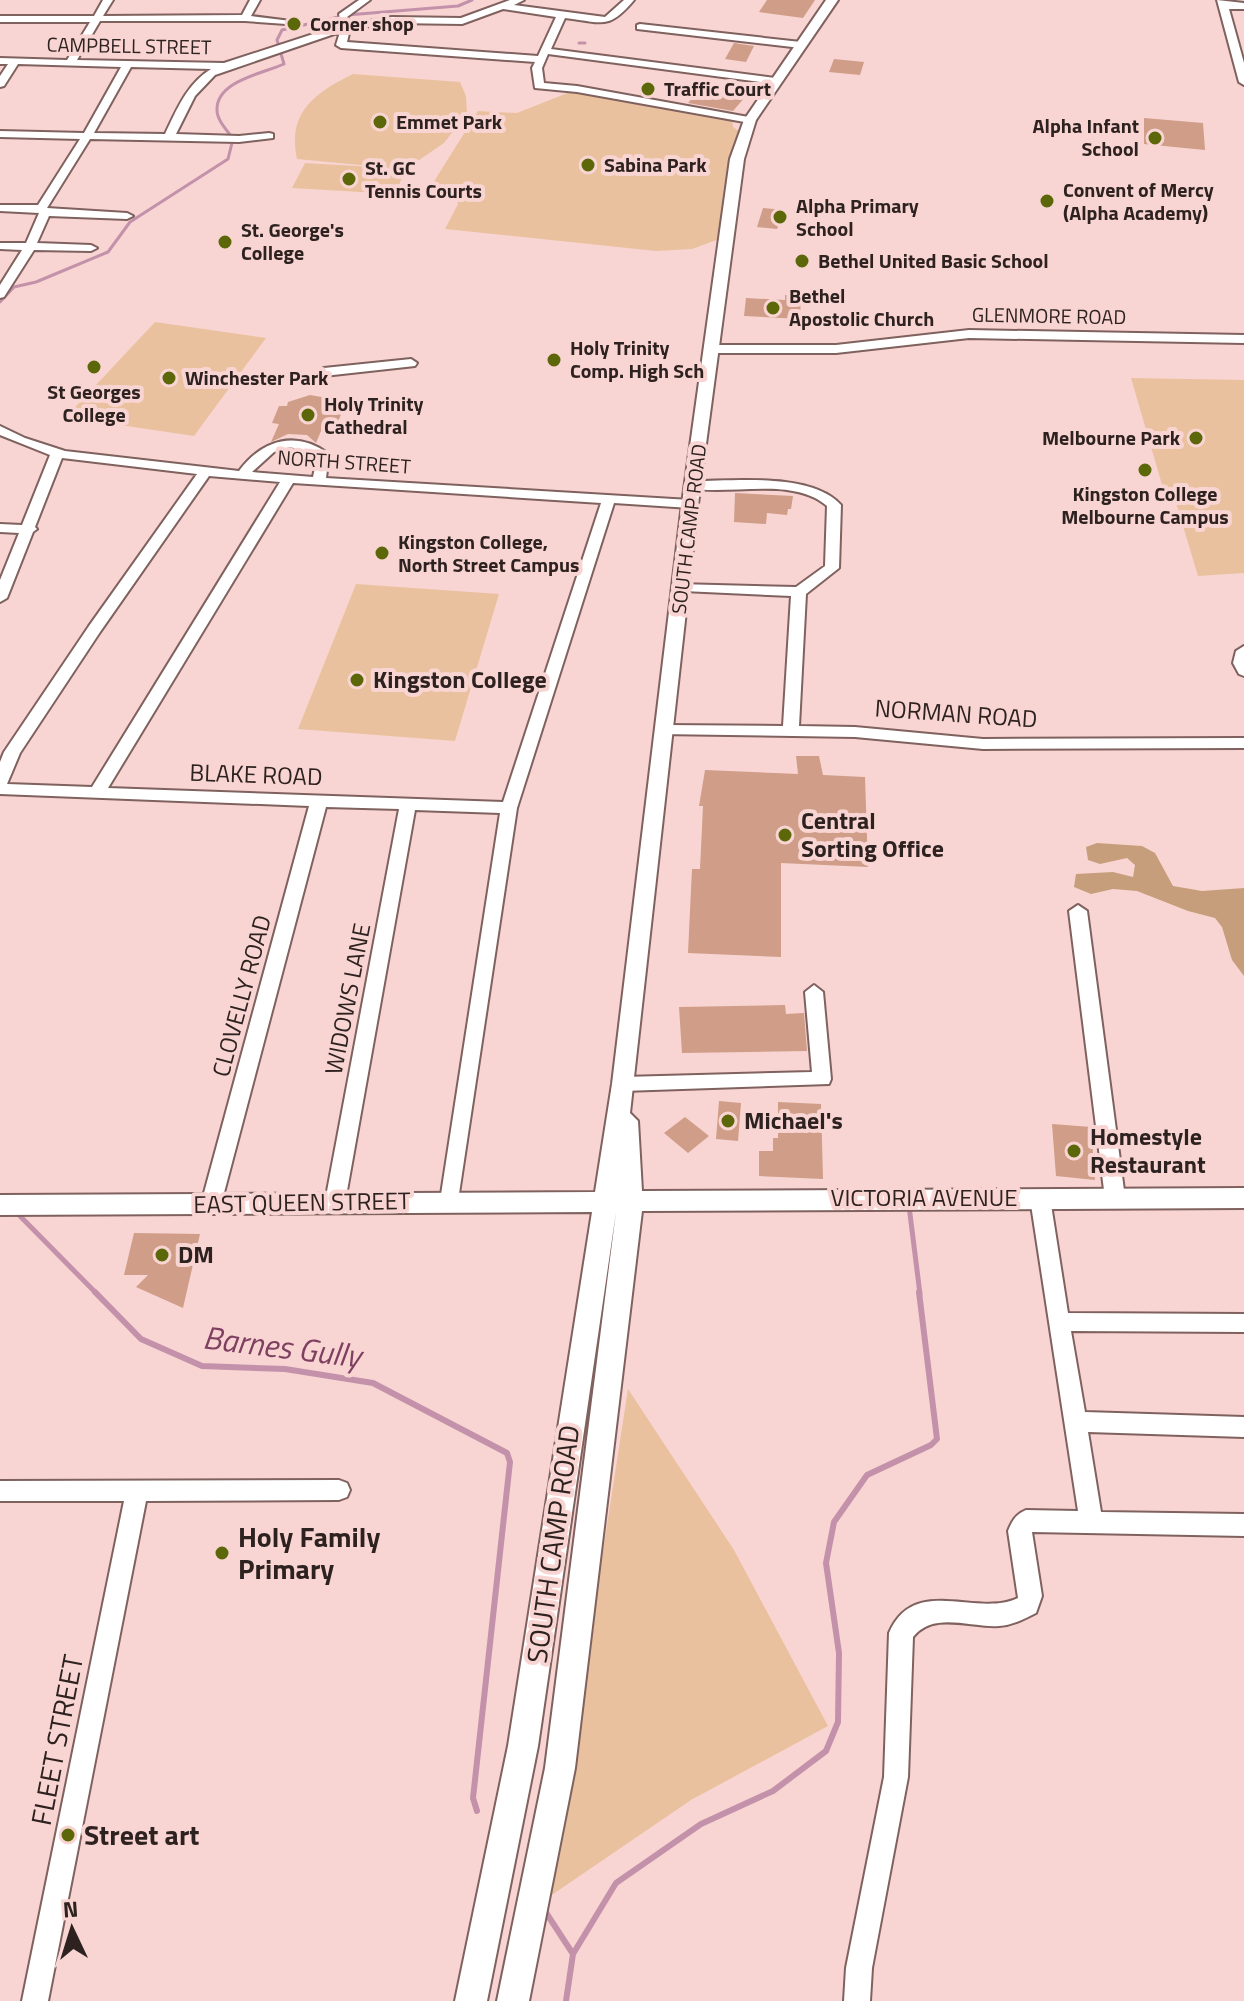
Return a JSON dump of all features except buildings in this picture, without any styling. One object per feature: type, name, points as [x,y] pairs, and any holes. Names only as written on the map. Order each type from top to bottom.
[{"type":"main road","name":"SOUTH CAMP ROAD","points":[[513,2001],[560,1768],[617,1200],[623,1084],[683,587],[690,504],[737,159],[750,120],[832,0]]},
{"type":"main road","name":"VICTORIA AVENUE","points":[[617,1200],[1244,1198]]},
{"type":"main road","name":"SOUTH CAMP ROAD","points":[[471,2001],[523,1746],[617,1200]]},
{"type":"main road","name":"EAST QUEEN STREET","points":[[0,1205],[617,1200]]},
{"type":"street","points":[[70,63],[108,0]]},
{"type":"street","points":[[245,18],[255,0]]},
{"type":"street","points":[[365,0],[345,19],[341,45],[446,53],[544,55],[775,81]]},
{"type":"street","name":"CAMPBELL STREET","points":[[0,61],[225,66],[345,19],[462,21],[519,0]]},
{"type":"street","points":[[504,7],[605,20],[611,19],[627,3]]},
{"type":"street","points":[[1243,76],[1223,3],[1244,6]]},
{"type":"street","points":[[562,14],[544,55],[537,79],[539,86],[577,89],[750,120]]},
{"type":"street","points":[[0,19],[245,18],[286,21]]},
{"type":"street","points":[[457,32],[462,21]]},
{"type":"street","points":[[640,27],[801,45]]},
{"type":"street","points":[[446,53],[451,42]]},
{"type":"street","points":[[0,84],[15,61]]},
{"type":"street","points":[[0,294],[30,247],[43,210],[128,64]]},
{"type":"street","points":[[170,136],[195,87],[208,74],[225,66]]},
{"type":"street","points":[[0,134],[239,139],[269,136]]},
{"type":"street","points":[[0,208],[127,216]]},
{"type":"street","points":[[0,246],[91,248]]},
{"type":"street","name":"GLENMORE ROAD","points":[[711,349],[836,349],[969,334],[1244,339]]},
{"type":"street","points":[[324,372],[411,363]]},
{"type":"street","name":"NORTH STREET","points":[[0,433],[58,452],[243,475],[287,473],[319,481],[690,504]]},
{"type":"street","points":[[243,475],[257,454],[295,443],[324,457],[319,481]]},
{"type":"street","points":[[0,598],[30,529],[58,452]]},
{"type":"street","points":[[0,782],[12,752],[94,629],[206,471]]},
{"type":"street","points":[[96,794],[287,473]]},
{"type":"street","points":[[683,587],[799,592],[832,568],[834,505],[831,499],[804,489],[693,485]]},
{"type":"street","points":[[450,1201],[509,808],[609,498]]},
{"type":"street","points":[[0,528],[30,529]]},
{"type":"street","points":[[791,731],[799,592]]},
{"type":"street","points":[[1244,651],[1241,663],[1244,671]]},
{"type":"street","name":"NORMAN ROAD","points":[[664,730],[886,733],[943,742],[983,744],[1244,743]]},
{"type":"street","name":"BLAKE ROAD","points":[[0,789],[509,808]]},
{"type":"street","name":"CLOVELLY ROAD","points":[[211,1204],[319,801]]},
{"type":"street","name":"WIDOWS LANE","points":[[335,1202],[408,804]]},
{"type":"street","points":[[1078,911],[1115,1198]]},
{"type":"street","points":[[623,1084],[822,1079],[814,992]]},
{"type":"street","points":[[1040,1198],[1091,1522]]},
{"type":"street","points":[[1059,1322],[1244,1323]]},
{"type":"street","points":[[1075,1422],[1244,1427]]},
{"type":"street","points":[[0,1491],[339,1490]]},
{"type":"street","name":"FLEET STREET","points":[[35,2001],[137,1491]]},
{"type":"street","points":[[857,2001],[859,1968],[896,1777],[901,1633],[907,1622],[930,1612],[1011,1614],[1028,1605],[1030,1596],[1019,1531],[1021,1524],[1033,1520],[1244,1525]]},
{"type":"shaded area","name":"Emmet Park","points":[[353,74],[460,82],[466,96],[467,113],[444,143],[406,169],[395,194],[292,188],[305,163],[391,168],[297,159],[296,129],[307,106],[326,89]]},
{"type":"shaded area","name":"Sabina Park","points":[[575,90],[732,117],[733,127],[740,132],[736,139],[722,238],[692,249],[656,251],[445,229],[458,204],[452,194],[428,191],[478,111],[517,113]]},
{"type":"shaded area","name":"Winchester Park","points":[[155,322],[266,338],[194,436],[66,417]]},
{"type":"shaded area","name":"Melbourne Park","points":[[1131,378],[1244,380],[1244,573],[1198,576],[1174,496],[1165,495]]},
{"type":"shaded area","points":[[356,584],[499,594],[455,741],[298,729]]},
{"type":"shaded area","points":[[1097,843],[1142,846],[1155,853],[1173,886],[1202,891],[1244,888],[1244,976],[1232,960],[1222,927],[1215,918],[1137,891],[1113,889],[1091,894],[1074,887],[1076,874],[1113,872],[1133,877],[1135,865],[1127,858],[1100,864],[1088,860],[1086,847]]},
{"type":"shaded area","points":[[628,1389],[734,1550],[828,1726],[691,1800],[540,1903],[577,1720]]},
{"type":"waterway","points":[[0,302],[14,287],[36,282],[108,252],[130,222],[228,159],[233,139],[219,118],[219,100],[232,85],[284,64],[277,40],[282,30],[347,15],[458,6],[472,0]]},
{"type":"waterway","points":[[579,43],[585,43]]},
{"type":"waterway","points":[[909,1206],[920,1294]]},
{"type":"waterway","name":"Barnes Gully","points":[[18,1214],[97,1294]]},
{"type":"waterway","name":"Barnes Gully","points":[[95,1292],[141,1339],[202,1366],[285,1369],[373,1383],[507,1453],[510,1462],[473,1798],[477,1811]]},
{"type":"waterway","points":[[573,1954],[616,1883],[701,1824],[773,1791],[826,1751],[838,1722],[839,1653],[826,1563],[834,1522],[867,1475],[931,1445],[937,1439],[919,1292]]},
{"type":"waterway","name":"Barnes Gully","points":[[543,1908],[573,1954]]},
{"type":"waterway","points":[[566,2001],[573,1954]]},
{"type":"place","name":"Corner shop","points":[[294,24]]},
{"type":"place","name":"Traffic Court","points":[[648,89]]},
{"type":"place","name":"Emmet Park","points":[[380,122]]},
{"type":"place","name":"Alpha Infant School","points":[[1155,138]]},
{"type":"place","name":"Sabina Park","points":[[588,165]]},
{"type":"place","name":"St. GC Tennis Courts","points":[[349,179]]},
{"type":"place","name":"Convent of Mercy (Alpha Academy)","points":[[1047,201]]},
{"type":"place","name":"Alpha Primary School","points":[[780,217]]},
{"type":"place","name":"St. George's College","points":[[225,242]]},
{"type":"place","name":"Bethel United Basic School","points":[[802,261]]},
{"type":"place","name":"Bethel Apostolic Church","points":[[773,308]]},
{"type":"place","name":"Holy Trinity Comp. High Sch","points":[[554,360]]},
{"type":"place","name":"St Georges College","points":[[94,367]]},
{"type":"place","name":"Winchester Park","points":[[169,378]]},
{"type":"place","name":"Holy Trinity Cathedral","points":[[308,415]]},
{"type":"place","name":"Melbourne Park","points":[[1196,438]]},
{"type":"place","name":"Kingston College Melbourne Campus","points":[[1145,470]]},
{"type":"place","name":"Kingston College, North Street Campus","points":[[382,553]]},
{"type":"place","name":"Kingston College","points":[[357,680]]},
{"type":"place","name":"Central Sorting Office","points":[[785,835]]},
{"type":"place","name":"Michael's","points":[[728,1121]]},
{"type":"place","name":"Homestyle Restaurant","points":[[1074,1151]]},
{"type":"place","name":"DM","points":[[162,1255]]},
{"type":"place","name":"Holy Family Primary","points":[[222,1553]]},
{"type":"place","name":"Street art","points":[[68,1835]]}]
